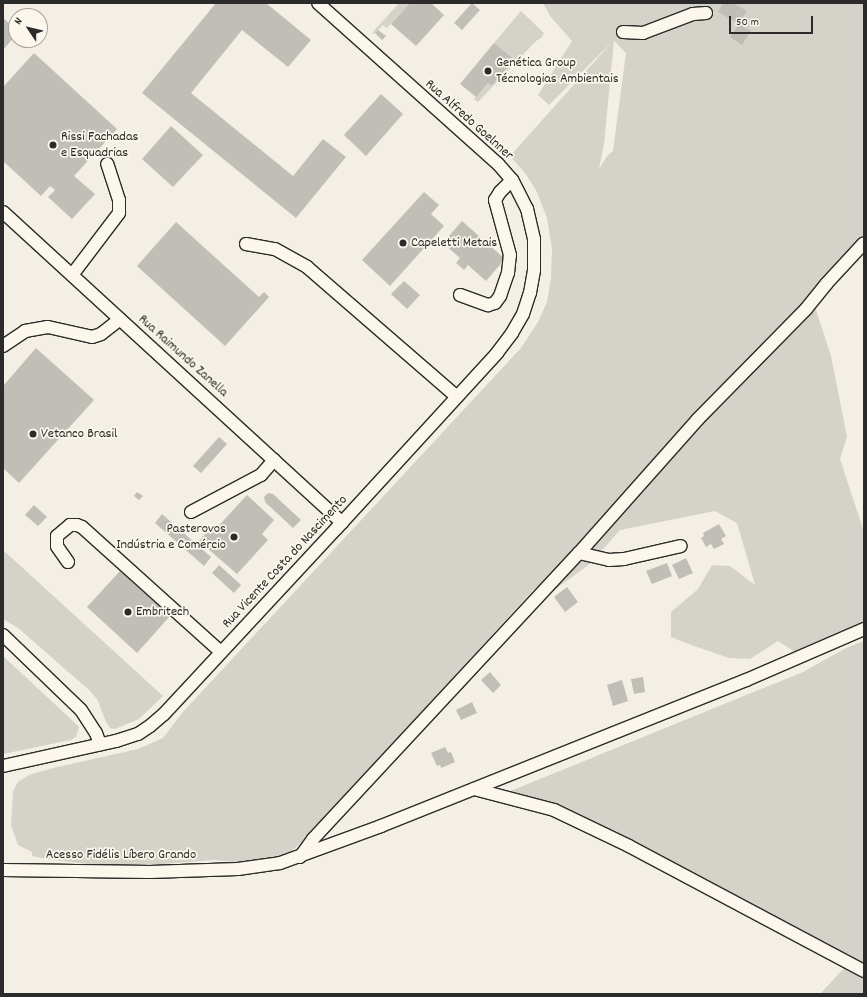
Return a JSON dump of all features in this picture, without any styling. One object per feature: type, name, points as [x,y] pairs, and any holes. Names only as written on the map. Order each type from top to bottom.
[{"type":"street","name":"Rua Alfredo Goelnner","points":[[318,3],[498,164],[512,180],[527,209],[534,240],[534,270],[530,293]]},
{"type":"street","points":[[623,32],[643,33],[692,14],[706,13]]},
{"type":"street","points":[[72,275],[119,213],[118,200],[107,164]]},
{"type":"street","points":[[460,296],[488,306],[494,303],[500,296],[508,273],[510,255],[495,200],[500,192],[512,180]]},
{"type":"street","name":"Rua Raimundo Zanella","points":[[3,212],[342,523]]},
{"type":"street","points":[[300,858],[312,839],[579,553],[698,420],[806,309],[827,283],[864,243]]},
{"type":"street","points":[[246,244],[275,249],[307,267],[457,397]]},
{"type":"street","name":"Rua Vicente Costa do Nascimento","points":[[3,766],[138,734],[164,714],[342,523],[497,353],[512,333],[523,314],[530,293]]},
{"type":"street","points":[[3,346],[25,331],[48,326],[92,336],[101,334],[120,319]]},
{"type":"street","points":[[192,512],[261,476],[274,460]]},
{"type":"street","points":[[68,562],[57,546],[57,536],[70,525],[77,525],[82,527],[221,652]]},
{"type":"street","points":[[579,553],[609,560],[624,559],[682,546]]},
{"type":"street","name":"Acesso Fidélis Líbero Grando","points":[[3,870],[150,872],[238,869],[280,863],[300,858],[746,680],[864,629]]},
{"type":"street","points":[[3,635],[81,710],[96,734],[100,744]]},
{"type":"street","points":[[474,789],[554,810],[629,846],[864,971]]},
{"type":"shaded area","points":[[399,3],[410,3],[387,28],[383,25],[374,34],[372,33]]},
{"type":"shaded area","points":[[543,3],[864,3],[864,247],[813,301],[831,356],[847,437],[840,459],[864,532],[864,622],[795,652],[778,641],[750,659],[729,658],[694,646],[671,637],[671,612],[698,589],[712,565],[730,566],[755,585],[737,523],[715,511],[620,530],[591,563],[553,591],[534,589],[306,839],[289,853],[260,861],[236,862],[214,860],[150,865],[95,865],[32,856],[32,852],[18,845],[11,825],[13,791],[18,782],[29,775],[53,768],[138,749],[163,738],[182,713],[521,348],[538,322],[547,302],[551,278],[552,249],[547,218],[536,190],[525,173],[510,156],[613,41],[549,105],[538,95],[572,41],[550,16]],"holes":[[[614,41],[626,53],[613,151],[607,156],[599,169],[604,144]]]},
{"type":"shaded area","points":[[521,11],[544,33],[541,38],[536,41],[478,102],[474,99],[488,83],[492,86],[514,59],[494,43]]},
{"type":"shaded area","points":[[3,550],[163,696],[139,719],[115,729],[110,728],[97,699],[89,690],[18,628],[3,619]]},
{"type":"shaded area","points":[[864,641],[864,963],[637,844],[539,799],[508,792],[803,672],[846,648]]},
{"type":"shaded area","points":[[3,656],[79,727],[76,737],[71,740],[3,754]]},
{"type":"shaded area","points":[[847,965],[864,973],[864,994],[820,994]]},
{"type":"building","points":[[216,3],[266,3],[311,40],[288,67],[242,30],[191,93],[293,176],[323,139],[346,157],[296,218],[142,93]]},
{"type":"building","points":[[410,3],[431,3],[444,15],[416,46],[391,24]]},
{"type":"building","points":[[472,3],[480,10],[462,30],[454,23]]},
{"type":"building","points":[[723,3],[733,3],[747,11],[739,24],[718,12]]},
{"type":"building","points":[[3,18],[8,22],[8,44],[3,50]]},
{"type":"building","points":[[739,24],[751,31],[742,45],[730,37]]},
{"type":"building","points":[[378,30],[386,36],[382,40],[375,33]]},
{"type":"building","name":"Genética Group Técnologias Ambientais","points":[[494,43],[514,59],[492,86],[488,83],[476,97],[460,84]]},
{"type":"building","name":"Rissi Fachadas e Esquadrias","points":[[34,53],[117,129],[74,176],[95,194],[72,219],[48,197],[55,190],[50,186],[41,196],[3,161],[3,87]]},
{"type":"building","points":[[381,94],[403,114],[366,156],[344,135]]},
{"type":"building","points":[[171,126],[203,155],[173,187],[142,159]]},
{"type":"building","name":"Capeletti Metais","points":[[424,192],[439,205],[431,214],[444,226],[390,286],[362,260]]},
{"type":"building","points":[[462,221],[505,259],[486,281],[468,265],[464,270],[456,263],[460,258],[443,243]]},
{"type":"building","points":[[176,222],[259,297],[264,292],[269,297],[225,346],[137,266]]},
{"type":"building","points":[[404,281],[420,295],[407,309],[391,294]]},
{"type":"building","name":"Vetanco Brasil","points":[[36,348],[94,400],[19,483],[3,468],[3,386]]},
{"type":"building","points":[[219,437],[227,444],[201,473],[193,466]]},
{"type":"building","points":[[137,492],[143,496],[139,500],[134,496]]},
{"type":"building","points":[[268,493],[273,494],[301,520],[293,528],[265,502],[264,497]]},
{"type":"building","name":"Pasterovos Indústria e Comércio","points":[[247,495],[274,520],[262,534],[268,540],[237,574],[199,541],[210,529],[213,532]]},
{"type":"building","points":[[34,505],[47,517],[38,526],[25,515]]},
{"type":"building","points":[[162,514],[211,557],[204,566],[155,523]]},
{"type":"building","points":[[719,524],[726,536],[721,539],[724,544],[714,549],[711,544],[706,547],[701,538],[704,536],[703,533]]},
{"type":"building","points":[[686,558],[693,573],[679,579],[672,565]]},
{"type":"building","points":[[667,563],[672,576],[652,584],[646,571]]},
{"type":"building","points":[[219,565],[241,585],[234,593],[212,573]]},
{"type":"building","name":"Embritech","points":[[120,571],[170,616],[137,653],[87,607]]},
{"type":"building","points":[[567,587],[578,602],[565,612],[554,597]]},
{"type":"building","points":[[490,672],[501,685],[493,693],[481,680]]},
{"type":"building","points":[[643,677],[645,692],[634,694],[631,679]]},
{"type":"building","points":[[622,680],[628,701],[613,706],[607,685]]},
{"type":"building","points":[[472,702],[477,713],[461,720],[456,710]]},
{"type":"building","points":[[445,747],[448,753],[451,752],[455,762],[441,768],[440,765],[437,766],[431,753]]},
{"type":"place","name":"Genética Group Técnologias Ambientais","points":[[488,71]]},
{"type":"place","name":"Rissi Fachadas e Esquadrias","points":[[53,145]]},
{"type":"place","name":"Capeletti Metais","points":[[403,243]]},
{"type":"place","name":"Vetanco Brasil","points":[[33,434]]},
{"type":"place","name":"Pasterovos Indústria e Comércio","points":[[234,537]]},
{"type":"place","name":"Embritech","points":[[128,612]]}]
